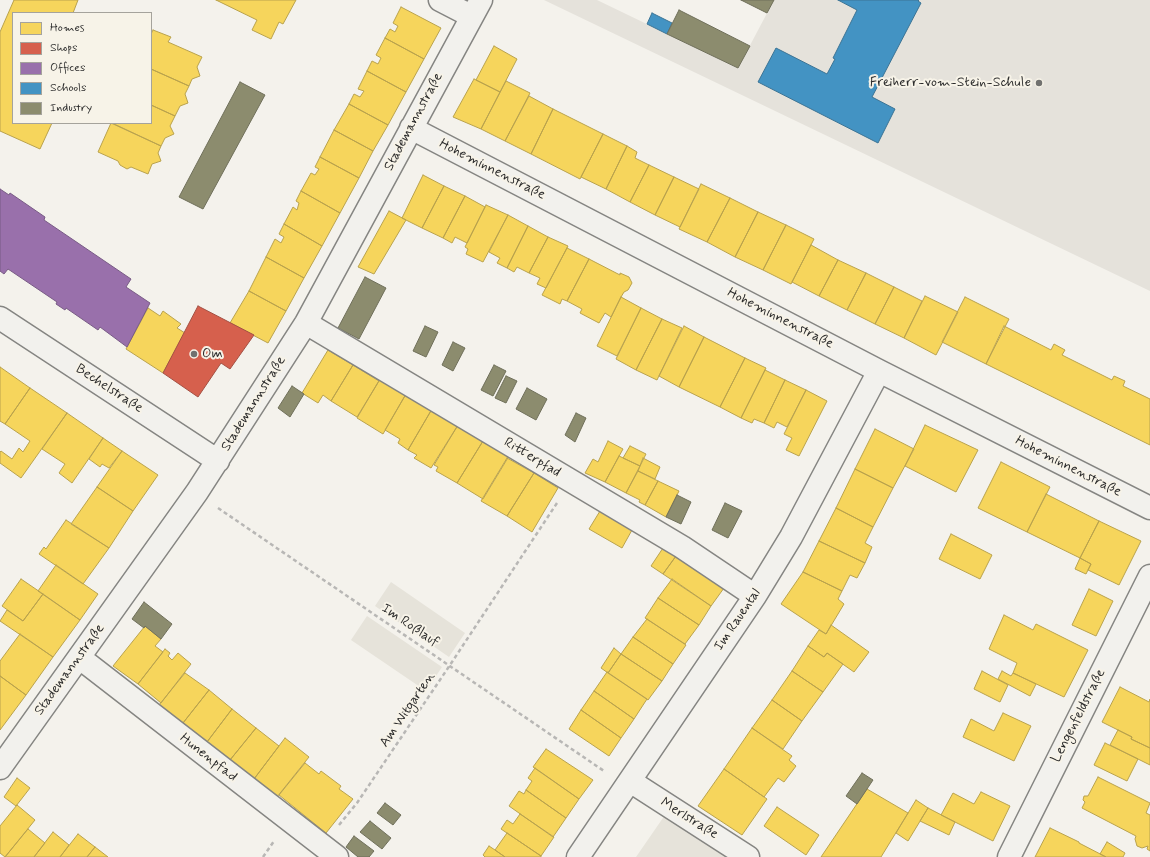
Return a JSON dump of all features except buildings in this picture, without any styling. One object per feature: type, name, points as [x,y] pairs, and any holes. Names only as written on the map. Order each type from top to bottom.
[{"type":"street","points":[[440,0],[476,8]]},
{"type":"street","name":"Stademannstraße","points":[[0,768],[80,658],[218,461],[306,323],[476,8]]},
{"type":"street","name":"Hoheminnenstraße","points":[[411,128],[879,371],[1150,508]]},
{"type":"street","name":"Bechelstraße","points":[[0,318],[218,461]]},
{"type":"street","name":"Ritterpfad","points":[[306,323],[682,547],[755,596]]},
{"type":"street","name":"Im Rauental","points":[[578,857],[755,596],[791,537],[879,371]]},
{"type":"street","name":"Lengenfeldstraße","points":[[1009,857],[1150,576]]},
{"type":"street","name":"Hunenpfad","points":[[80,658],[330,851]]},
{"type":"street","name":"Merlstraße","points":[[630,782],[748,857]]},
{"type":"path","name":"Am Witgarten","points":[[330,851],[357,803],[571,481]]},
{"type":"path","name":"Im Roßlauf","points":[[196,492],[607,773]]},
{"type":"shaded area","name":"Freiherr-vom-Stein-Schule","points":[[544,0],[597,0],[738,68],[774,0],[1150,0],[1150,291]]},
{"type":"shaded area","points":[[391,582],[465,633],[449,657],[375,606]]},
{"type":"shaded area","points":[[367,616],[442,667],[426,691],[351,640]]},
{"type":"shaded area","points":[[665,815],[731,857],[636,857]]},
{"type":"place","name":"Freiherr-vom-Stein-Schule","points":[[1039,83]]},
{"type":"place","name":"Om","points":[[194,354]]}]
